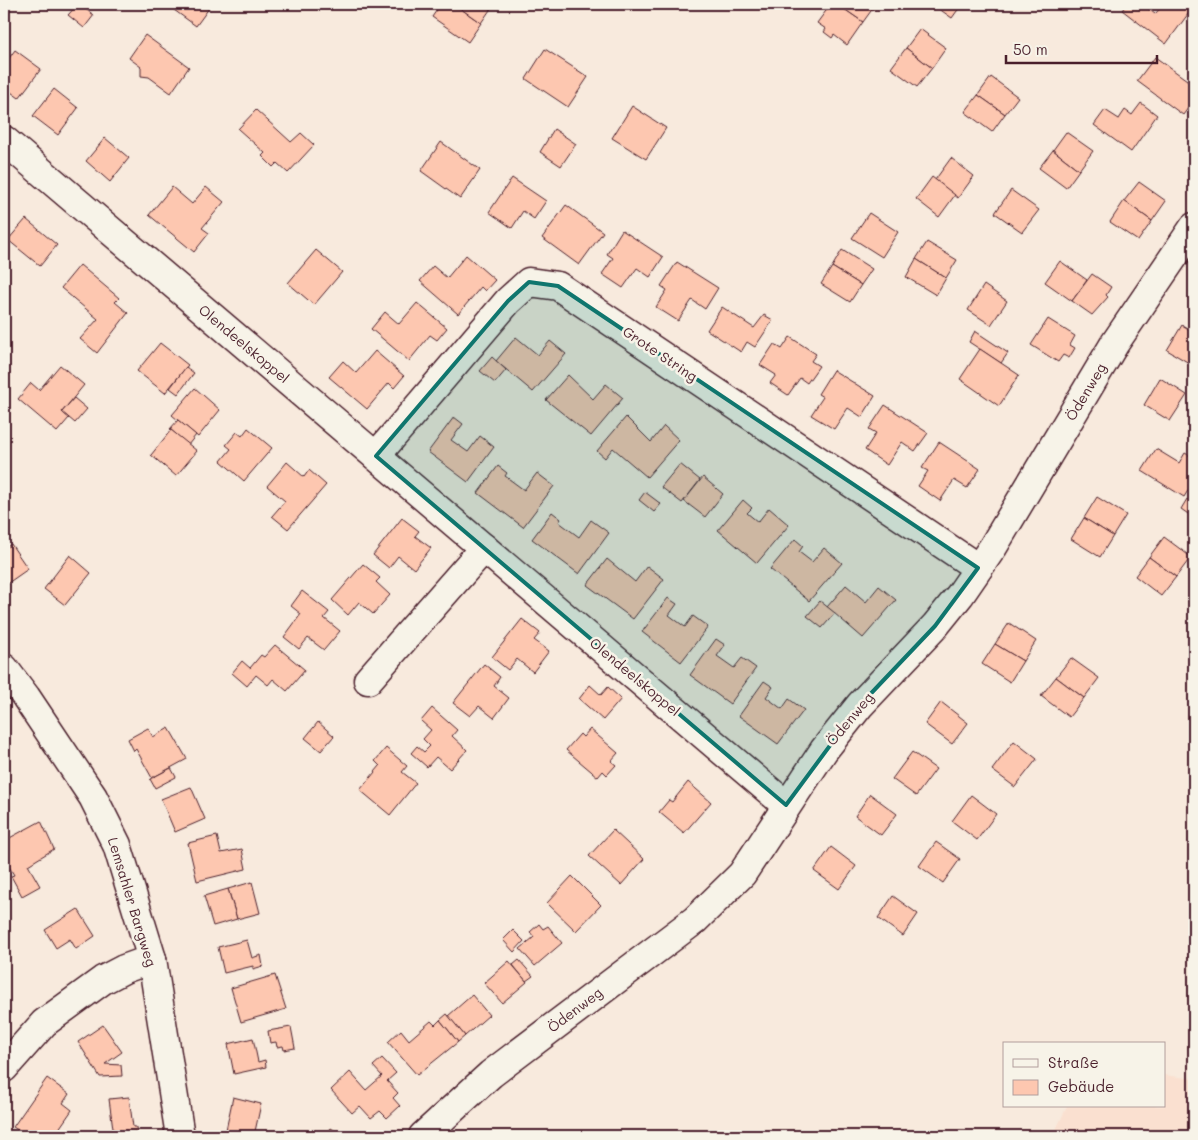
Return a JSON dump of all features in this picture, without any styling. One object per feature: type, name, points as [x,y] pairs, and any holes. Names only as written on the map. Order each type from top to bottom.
[{"type":"street","name":"Olendeelskoppel","points":[[4,140],[786,805]]},
{"type":"street","name":"Ödenweg","points":[[423,1136],[491,1074],[695,920],[722,896],[752,860],[786,805],[824,750],[860,706],[935,626],[978,568],[1115,343],[1194,227]]},
{"type":"street","name":"Grote String","points":[[376,456],[508,302],[529,282],[558,286],[978,568]]},
{"type":"street","points":[[368,680],[484,548]]},
{"type":"street","name":"Lemsahler Bargweg","points":[[4,668],[26,697],[93,797],[117,845],[152,959],[180,1136]]},
{"type":"street","points":[[4,1068],[44,1023],[103,980],[124,969],[152,959]]},
{"type":"highlighted area","points":[[529,282],[558,286],[978,568],[935,626],[860,705],[786,805],[376,456],[508,301]]},
{"type":"shaded area","points":[[1166,1075],[1194,1079],[1194,1136],[1053,1136],[1066,1108],[1166,1108]]},
{"type":"building","points":[[78,4],[94,15],[84,28],[68,15]]},
{"type":"building","points":[[178,4],[212,4],[196,26],[174,10]]},
{"type":"building","points":[[441,4],[454,4],[481,23],[468,42],[432,17]]},
{"type":"building","points":[[454,4],[494,4],[481,23]]},
{"type":"building","points":[[831,4],[837,4],[863,22],[847,45],[834,35],[832,38],[824,32],[826,29],[817,23]]},
{"type":"building","points":[[837,4],[876,4],[863,22]]},
{"type":"building","points":[[932,4],[962,4],[952,18]]},
{"type":"building","points":[[1127,4],[1142,4],[1155,14],[1164,4],[1194,4],[1194,6],[1166,44],[1122,10]]},
{"type":"building","points":[[920,29],[946,48],[932,68],[906,48]]},
{"type":"building","points":[[145,35],[189,67],[171,93],[149,77],[141,76],[141,67],[129,58]]},
{"type":"building","points":[[906,48],[932,68],[917,87],[891,68]]},
{"type":"building","points":[[545,49],[588,77],[568,107],[526,79]]},
{"type":"building","points":[[15,50],[41,69],[19,98],[4,87],[4,65]]},
{"type":"building","points":[[1155,57],[1194,85],[1194,100],[1183,115],[1137,81]]},
{"type":"building","points":[[991,77],[1018,97],[1005,114],[978,95]]},
{"type":"building","points":[[54,89],[78,108],[58,135],[33,116]]},
{"type":"building","points":[[978,95],[1005,114],[992,132],[965,112]]},
{"type":"building","points":[[1141,103],[1157,115],[1131,152],[1094,125],[1105,110],[1119,119],[1125,110],[1132,115]]},
{"type":"building","points":[[632,106],[666,128],[646,159],[612,138]]},
{"type":"building","points":[[256,110],[291,142],[301,133],[314,145],[288,173],[277,163],[273,167],[262,156],[265,153],[238,129]]},
{"type":"building","points":[[554,129],[576,144],[561,166],[540,152]]},
{"type":"building","points":[[1066,132],[1093,151],[1079,170],[1053,150]]},
{"type":"building","points":[[105,138],[129,158],[110,182],[86,161]]},
{"type":"building","points":[[441,142],[480,170],[460,199],[421,171]]},
{"type":"building","points":[[1053,150],[1079,170],[1066,188],[1039,168]]},
{"type":"building","points":[[951,158],[974,176],[958,198],[935,180]]},
{"type":"building","points":[[932,177],[955,195],[939,217],[916,199]]},
{"type":"building","points":[[512,178],[546,201],[534,219],[523,211],[512,228],[489,212]]},
{"type":"building","points":[[1139,182],[1166,201],[1152,221],[1124,201]]},
{"type":"building","points":[[172,187],[192,204],[206,187],[224,202],[202,228],[209,233],[194,252],[149,215]]},
{"type":"building","points":[[1011,190],[1039,210],[1022,232],[995,213]]},
{"type":"building","points":[[1124,201],[1152,221],[1138,241],[1110,222]]},
{"type":"building","points":[[566,205],[603,232],[579,265],[542,238]]},
{"type":"building","points":[[869,213],[898,232],[882,257],[852,238]]},
{"type":"building","points":[[26,219],[57,245],[40,266],[8,240]]},
{"type":"building","points":[[622,230],[663,257],[650,277],[637,268],[623,288],[602,274],[613,258],[607,254]]},
{"type":"building","points":[[927,242],[957,260],[946,278],[916,259]]},
{"type":"building","points":[[316,250],[342,272],[314,305],[288,283]]},
{"type":"building","points":[[842,250],[872,269],[861,285],[832,267]]},
{"type":"building","points":[[466,255],[495,280],[485,291],[481,287],[458,314],[420,281],[433,266],[447,278]]},
{"type":"building","points":[[916,259],[946,278],[936,295],[906,277]]},
{"type":"building","points":[[1060,261],[1087,280],[1072,301],[1045,282]]},
{"type":"building","points":[[677,262],[718,288],[705,309],[692,300],[678,321],[656,307],[667,290],[661,286]]},
{"type":"building","points":[[80,265],[119,298],[115,302],[128,313],[97,353],[80,339],[98,319],[61,288]]},
{"type":"building","points":[[832,267],[861,285],[850,302],[821,284]]},
{"type":"building","points":[[1092,274],[1111,287],[1106,295],[1108,297],[1092,315],[1072,301]]},
{"type":"building","points":[[984,285],[1007,301],[991,325],[968,310]]},
{"type":"building","points":[[417,303],[447,328],[437,340],[430,335],[409,361],[371,329],[385,312],[399,324]]},
{"type":"building","points":[[722,307],[754,328],[764,315],[773,320],[755,347],[747,342],[741,352],[707,330]]},
{"type":"building","points":[[1048,319],[1075,336],[1070,345],[1075,348],[1069,358],[1063,355],[1058,362],[1031,345]]},
{"type":"building","points":[[1182,325],[1194,332],[1194,355],[1189,363],[1167,350]]},
{"type":"building","points":[[975,331],[1008,353],[1001,363],[969,342]]},
{"type":"building","points":[[516,337],[538,355],[550,341],[566,354],[533,392],[496,361]]},
{"type":"building","points":[[790,337],[816,354],[811,361],[819,366],[807,383],[800,378],[788,395],[770,383],[776,375],[760,365],[774,344],[782,349]]},
{"type":"building","points":[[160,343],[188,365],[165,393],[137,371]]},
{"type":"building","points":[[980,349],[1019,375],[999,406],[960,379]]},
{"type":"building","points":[[375,351],[404,376],[394,388],[389,383],[367,409],[329,377],[343,361],[356,373]]},
{"type":"building","points":[[492,357],[506,370],[495,383],[480,371]]},
{"type":"building","points":[[60,365],[84,385],[62,412],[69,418],[57,432],[18,399],[31,383],[39,390]]},
{"type":"building","points":[[186,367],[194,373],[178,394],[170,388]]},
{"type":"building","points":[[833,370],[875,396],[862,417],[848,408],[834,429],[811,415],[823,397],[818,394]]},
{"type":"building","points":[[568,375],[593,399],[606,384],[623,398],[591,436],[546,400]]},
{"type":"building","points":[[1160,378],[1187,395],[1170,421],[1144,405]]},
{"type":"building","points":[[195,388],[220,410],[198,437],[172,415]]},
{"type":"building","points":[[74,398],[87,409],[75,423],[62,412]]},
{"type":"building","points":[[885,405],[928,433],[915,451],[902,442],[887,465],[865,450],[876,433],[869,429]]},
{"type":"building","points":[[454,417],[463,424],[451,440],[468,452],[480,436],[494,447],[468,482],[428,452]]},
{"type":"building","points":[[626,417],[651,442],[664,426],[679,440],[647,477],[613,448],[605,458],[597,451]]},
{"type":"building","points":[[178,420],[196,435],[188,445],[170,429]]},
{"type":"building","points":[[248,428],[272,448],[244,481],[221,461],[231,449],[226,445],[237,432],[242,436]]},
{"type":"building","points":[[171,430],[197,451],[176,476],[151,455]]},
{"type":"building","points":[[939,442],[980,469],[967,488],[954,480],[940,501],[918,486],[928,471],[922,468]]},
{"type":"building","points":[[1156,449],[1179,463],[1185,453],[1194,458],[1194,481],[1184,497],[1142,471]]},
{"type":"building","points":[[287,462],[304,477],[309,470],[326,485],[288,529],[272,516],[285,501],[267,486]]},
{"type":"building","points":[[680,464],[700,480],[682,503],[661,487]]},
{"type":"building","points":[[498,466],[507,473],[505,476],[524,490],[537,473],[554,486],[523,527],[478,493]]},
{"type":"building","points":[[703,477],[723,494],[705,517],[684,501]]},
{"type":"building","points":[[645,492],[661,504],[654,512],[639,500]]},
{"type":"building","points":[[1097,497],[1126,515],[1113,536],[1084,518]]},
{"type":"building","points":[[1187,499],[1194,504],[1194,518],[1181,509]]},
{"type":"building","points":[[743,500],[752,508],[747,513],[758,522],[769,508],[789,525],[757,563],[718,530]]},
{"type":"building","points":[[552,512],[561,519],[559,522],[579,537],[591,520],[609,533],[579,574],[532,539]]},
{"type":"building","points":[[402,518],[419,531],[415,536],[431,548],[414,569],[398,556],[389,568],[373,555]]},
{"type":"building","points":[[1084,518],[1113,536],[1100,557],[1071,539]]},
{"type":"building","points":[[1164,537],[1191,557],[1176,577],[1149,557]]},
{"type":"building","points":[[795,539],[803,546],[799,552],[812,562],[824,548],[842,563],[809,601],[770,569]]},
{"type":"building","points":[[11,544],[28,569],[8,583],[4,576],[4,549]]},
{"type":"building","points":[[70,555],[91,573],[65,605],[44,589]]},
{"type":"building","points":[[1149,557],[1176,577],[1161,596],[1135,576]]},
{"type":"building","points":[[607,559],[635,582],[647,566],[664,579],[633,619],[587,585]]},
{"type":"building","points":[[363,564],[380,578],[376,582],[390,595],[373,614],[359,602],[348,615],[332,600]]},
{"type":"building","points":[[846,585],[866,602],[879,586],[896,600],[863,638],[827,607]]},
{"type":"building","points":[[302,591],[329,612],[324,618],[340,631],[324,650],[308,638],[299,649],[284,637],[301,614],[291,606]]},
{"type":"building","points":[[668,598],[677,604],[669,615],[685,627],[693,616],[708,627],[681,662],[642,632]]},
{"type":"building","points":[[820,601],[835,613],[822,628],[807,616]]},
{"type":"building","points":[[522,619],[540,633],[534,640],[549,651],[533,672],[517,659],[508,670],[492,657]]},
{"type":"building","points":[[1009,623],[1036,641],[1023,661],[995,644]]},
{"type":"building","points":[[716,639],[725,645],[717,656],[734,668],[742,658],[756,668],[730,704],[690,675]]},
{"type":"building","points":[[995,644],[1023,661],[1010,682],[982,664]]},
{"type":"building","points":[[275,645],[305,670],[287,691],[273,679],[268,685],[256,675],[247,686],[232,673],[242,661],[250,668],[261,655],[264,657]]},
{"type":"building","points":[[1071,658],[1099,678],[1084,698],[1056,677]]},
{"type":"building","points":[[484,664],[500,677],[494,686],[509,698],[494,718],[479,706],[470,716],[453,703]]},
{"type":"building","points":[[1056,677],[1084,698],[1069,717],[1041,696]]},
{"type":"building","points":[[764,681],[773,687],[766,697],[782,709],[789,699],[804,710],[778,744],[739,716]]},
{"type":"building","points":[[590,685],[601,695],[608,687],[621,699],[603,720],[579,699]]},
{"type":"building","points":[[941,702],[968,723],[952,744],[925,724]]},
{"type":"building","points":[[432,708],[457,730],[452,736],[467,750],[450,769],[436,757],[427,767],[411,753],[417,746],[424,752],[430,746],[423,739],[431,730],[421,721]]},
{"type":"building","points":[[318,722],[334,736],[321,751],[305,738]]},
{"type":"building","points":[[148,728],[153,737],[169,728],[187,759],[152,778],[136,749],[134,751],[128,739]]},
{"type":"building","points":[[590,729],[618,753],[611,761],[616,765],[607,775],[603,771],[598,777],[566,750],[580,734],[583,737]]},
{"type":"building","points":[[1014,741],[1037,759],[1015,787],[992,770]]},
{"type":"building","points":[[386,748],[407,766],[402,772],[416,783],[390,815],[360,790],[380,766],[375,761]]},
{"type":"building","points":[[912,752],[936,769],[916,796],[892,779]]},
{"type":"building","points":[[171,768],[176,777],[155,788],[150,779]]},
{"type":"building","points":[[688,782],[711,802],[684,833],[659,812],[669,800],[672,802]]},
{"type":"building","points":[[191,787],[205,819],[175,832],[161,799]]},
{"type":"building","points":[[870,794],[897,814],[881,835],[855,816]]},
{"type":"building","points":[[971,795],[996,814],[977,840],[952,821]]},
{"type":"building","points":[[41,821],[54,849],[28,865],[40,886],[22,896],[11,876],[14,875],[4,858],[4,841]]},
{"type":"building","points":[[613,830],[644,859],[621,885],[589,856]]},
{"type":"building","points":[[217,836],[221,853],[242,849],[246,869],[197,881],[188,843]]},
{"type":"building","points":[[936,842],[960,859],[943,883],[919,866]]},
{"type":"building","points":[[831,847],[856,866],[839,889],[814,871]]},
{"type":"building","points":[[572,876],[601,905],[576,931],[547,903]]},
{"type":"building","points":[[252,882],[260,913],[237,919],[228,889]]},
{"type":"building","points":[[228,889],[237,919],[213,926],[204,896]]},
{"type":"building","points":[[893,896],[918,914],[903,936],[878,918]]},
{"type":"building","points":[[78,909],[95,936],[76,949],[70,939],[56,948],[45,930]]},
{"type":"building","points":[[539,924],[543,929],[548,926],[562,943],[535,966],[520,949],[534,937],[530,932]]},
{"type":"building","points":[[513,930],[524,941],[514,952],[503,940]]},
{"type":"building","points":[[247,940],[252,958],[261,955],[263,966],[253,969],[253,966],[224,973],[218,947]]},
{"type":"building","points":[[519,960],[533,976],[526,981],[513,965]]},
{"type":"building","points":[[509,961],[527,982],[502,1003],[484,983]]},
{"type":"building","points":[[275,975],[286,1009],[241,1022],[231,988]]},
{"type":"building","points":[[472,995],[489,1015],[465,1036],[448,1016]]},
{"type":"building","points":[[447,1014],[465,1036],[458,1042],[440,1020]]},
{"type":"building","points":[[440,1020],[458,1042],[417,1075],[388,1042],[401,1030],[409,1040],[431,1021],[435,1025]]},
{"type":"building","points":[[103,1025],[122,1052],[105,1064],[121,1065],[122,1076],[100,1077],[78,1042]]},
{"type":"building","points":[[291,1027],[295,1048],[284,1050],[283,1046],[277,1047],[276,1042],[270,1043],[268,1031]]},
{"type":"building","points":[[253,1038],[258,1062],[265,1060],[266,1067],[234,1074],[228,1044]]},
{"type":"building","points":[[382,1058],[396,1073],[387,1081],[398,1093],[393,1098],[400,1106],[387,1118],[380,1111],[371,1118],[360,1106],[352,1113],[331,1090],[350,1072],[366,1090],[382,1076],[373,1066]]},
{"type":"building","points":[[47,1078],[69,1094],[63,1103],[72,1110],[54,1136],[27,1136],[13,1127]]},
{"type":"building","points":[[129,1097],[133,1127],[136,1127],[137,1136],[114,1136],[109,1099]]},
{"type":"building","points":[[233,1097],[261,1104],[254,1136],[226,1130]]},
{"type":"building","points":[[331,1128],[343,1136],[325,1136]]}]
